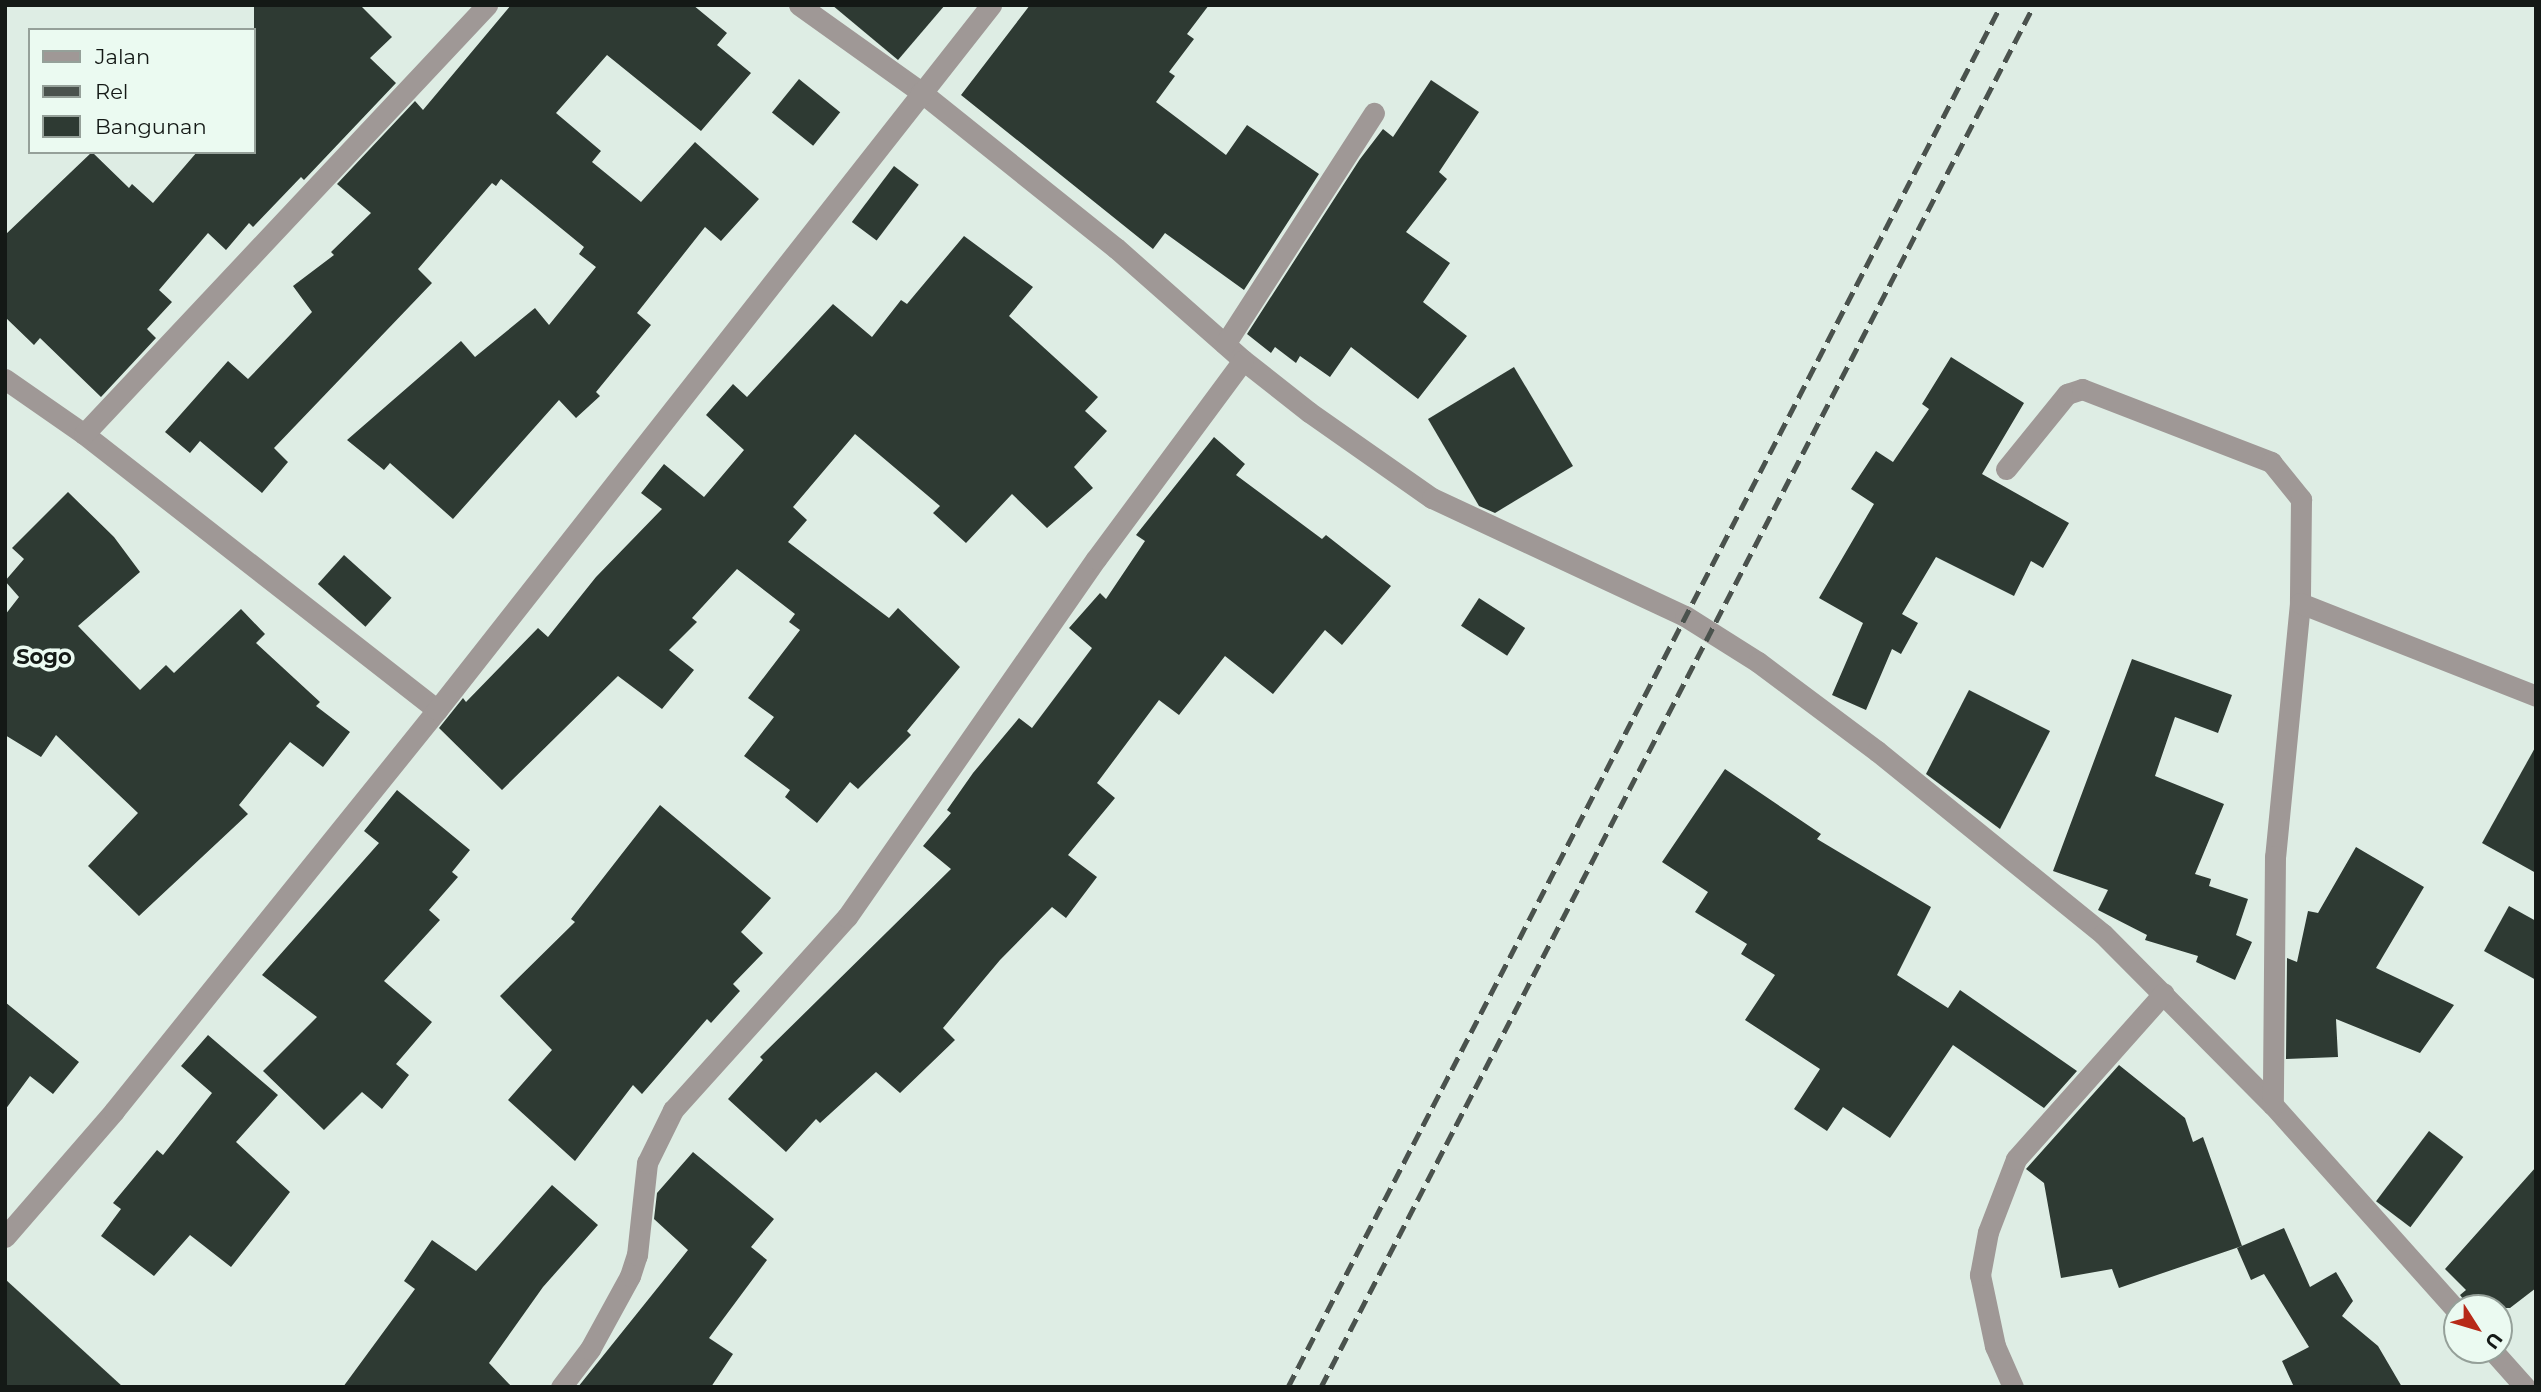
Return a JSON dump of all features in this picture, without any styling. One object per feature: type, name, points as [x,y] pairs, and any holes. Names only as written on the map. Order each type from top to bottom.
[{"type":"street","points":[[84,434],[487,5]]},
{"type":"street","points":[[799,5],[921,92],[1116,247],[1242,360],[1432,498],[1685,617],[1758,663],[1877,751],[2104,934],[2273,1105],[2443,1295]]},
{"type":"street","points":[[5,1237],[114,1111],[437,710],[990,5]]},
{"type":"street","points":[[1225,344],[1374,113]]},
{"type":"street","points":[[561,1387],[590,1349],[630,1276],[637,1255],[647,1163],[673,1110],[847,917],[1096,559],[1242,360]]},
{"type":"street","points":[[5,379],[84,434],[437,710]]},
{"type":"street","points":[[2006,469],[2076,389],[2137,407],[2271,463],[2301,499],[2301,603],[2276,856],[2273,1105]]},
{"type":"street","points":[[2301,603],[2536,696]]},
{"type":"street","points":[[2012,1387],[1995,1346],[1980,1275],[1987,1232],[2016,1159],[2164,993]]},
{"type":"street","points":[[2504,1364],[2525,1387]]},
{"type":"building","points":[[254,5],[360,5],[392,37],[370,58],[396,83],[304,180],[301,177],[253,227],[249,223],[226,250],[208,233],[159,290],[172,302],[147,329],[156,338],[101,397],[40,338],[34,345],[5,317],[5,235],[90,154],[94,154],[129,188],[132,184],[153,203],[195,154],[256,154]]},
{"type":"building","points":[[511,5],[693,5],[727,33],[717,45],[751,73],[701,131],[607,55],[556,113],[601,151],[592,162],[641,202],[695,142],[759,199],[721,241],[705,227],[637,313],[651,325],[596,392],[600,396],[576,418],[559,400],[453,519],[390,463],[384,470],[347,440],[461,341],[475,357],[535,308],[549,325],[596,267],[579,254],[584,247],[501,179],[496,186],[492,183],[418,269],[432,283],[274,448],[288,462],[262,493],[200,441],[190,453],[165,432],[228,361],[248,379],[312,312],[293,286],[334,255],[331,252],[371,213],[337,184],[415,101],[423,110]]},
{"type":"building","points":[[832,5],[945,5],[898,60]]},
{"type":"building","points":[[1030,5],[1209,5],[1187,34],[1194,39],[1169,72],[1175,76],[1156,102],[1226,155],[1247,125],[1319,174],[1244,290],[1165,233],[1153,249],[961,95]]},
{"type":"building","points":[[799,79],[840,112],[813,146],[772,112]]},
{"type":"building","points":[[1431,80],[1479,112],[1439,172],[1447,179],[1406,232],[1450,263],[1423,302],[1467,336],[1418,399],[1351,347],[1330,377],[1300,356],[1296,363],[1275,347],[1271,353],[1247,334],[1360,159],[1383,129],[1393,137]]},
{"type":"building","points":[[894,166],[919,185],[877,241],[852,222]]},
{"type":"building","points":[[964,236],[1033,287],[1009,316],[1098,397],[1085,411],[1107,431],[1074,467],[1093,488],[1047,528],[1012,494],[966,543],[933,513],[940,506],[855,434],[793,507],[807,520],[788,542],[889,618],[898,608],[960,667],[907,731],[911,735],[858,789],[850,782],[817,823],[785,797],[790,790],[744,756],[774,717],[748,698],[800,630],[789,622],[795,614],[737,569],[692,618],[697,622],[669,650],[694,670],[662,709],[618,676],[502,790],[439,728],[463,698],[466,702],[538,628],[548,637],[596,577],[662,509],[641,493],[664,464],[704,497],[744,450],[706,415],[733,384],[747,397],[833,304],[872,337],[901,300],[907,304]]},
{"type":"building","points":[[1951,357],[2024,403],[1982,474],[2069,523],[2043,568],[2031,561],[2014,596],[1936,557],[1902,614],[1918,623],[1901,654],[1892,649],[1866,710],[1832,695],[1863,623],[1819,598],[1874,504],[1851,489],[1876,451],[1893,462],[1929,409],[1922,404]]},
{"type":"building","points":[[1514,367],[1573,466],[1495,513],[1479,506],[1428,419]]},
{"type":"building","points":[[1214,437],[1245,464],[1236,475],[1322,539],[1326,535],[1391,586],[1342,645],[1325,630],[1273,694],[1225,656],[1179,715],[1159,700],[1097,783],[1115,798],[1068,855],[1097,877],[1066,918],[1052,907],[1000,960],[943,1028],[955,1040],[900,1093],[876,1072],[820,1123],[816,1119],[786,1152],[728,1099],[763,1060],[760,1057],[951,869],[923,846],[951,813],[947,810],[973,773],[1019,718],[1032,728],[1092,648],[1069,628],[1100,593],[1106,599],[1145,541],[1136,535]]},
{"type":"building","points":[[68,492],[114,537],[140,572],[78,626],[140,690],[166,665],[174,673],[241,609],[265,634],[256,643],[320,702],[316,706],[350,732],[323,767],[290,742],[239,805],[248,814],[139,916],[88,866],[138,813],[56,735],[41,757],[5,735],[5,615],[19,597],[5,581],[24,559],[12,548]]},
{"type":"building","points":[[344,555],[392,598],[365,627],[318,584]]},
{"type":"building","points":[[1479,598],[1525,628],[1507,656],[1461,626]]},
{"type":"building","points":[[2132,659],[2232,695],[2218,733],[2175,717],[2155,776],[2224,804],[2195,874],[2211,879],[2209,886],[2248,899],[2236,935],[2252,942],[2235,980],[2196,962],[2198,956],[2145,940],[2147,935],[2098,910],[2108,890],[2053,871]]},
{"type":"building","points":[[1969,690],[2050,731],[2000,829],[1926,774]]},
{"type":"building","points":[[2536,746],[2536,873],[2482,843]]},
{"type":"building","points":[[1725,769],[1821,834],[1817,839],[1931,907],[1897,975],[1948,1008],[1960,990],[2077,1071],[2044,1108],[1953,1045],[1890,1138],[1843,1107],[1827,1131],[1794,1109],[1820,1069],[1745,1020],[1775,975],[1741,954],[1747,944],[1695,912],[1708,892],[1662,862]]},
{"type":"building","points":[[397,790],[470,850],[452,872],[458,877],[429,910],[440,920],[384,981],[432,1022],[396,1064],[409,1075],[382,1109],[362,1092],[324,1130],[263,1071],[317,1017],[262,975],[379,843],[364,831]]},
{"type":"building","points":[[660,805],[771,898],[741,932],[763,953],[733,984],[740,991],[711,1023],[707,1019],[642,1094],[633,1085],[575,1161],[508,1100],[552,1050],[500,996],[575,922],[571,919]]},
{"type":"building","points":[[2356,847],[2424,887],[2376,968],[2454,1005],[2420,1053],[2336,1019],[2338,1057],[2286,1059],[2287,958],[2297,962],[2308,911],[2318,913]]},
{"type":"building","points":[[2509,906],[2536,921],[2536,980],[2484,951]]},
{"type":"building","points":[[5,1002],[79,1062],[53,1094],[30,1076],[5,1110]]},
{"type":"building","points":[[208,1035],[278,1095],[236,1142],[290,1192],[231,1267],[190,1235],[154,1276],[101,1236],[121,1209],[113,1203],[157,1150],[163,1155],[212,1093],[181,1066]]},
{"type":"building","points":[[2119,1065],[2185,1118],[2193,1142],[2203,1137],[2242,1246],[2119,1288],[2112,1269],[2061,1278],[2044,1183],[2026,1169]]},
{"type":"building","points":[[2429,1131],[2463,1157],[2410,1227],[2376,1201]]},
{"type":"building","points":[[693,1152],[774,1219],[751,1247],[767,1260],[709,1338],[733,1354],[711,1387],[578,1387],[688,1250],[654,1219],[657,1193]]},
{"type":"building","points":[[2536,1167],[2536,1288],[2513,1306],[2513,1294],[2461,1294],[2466,1290],[2445,1269]]},
{"type":"building","points":[[552,1185],[598,1225],[543,1287],[489,1363],[512,1387],[343,1387],[415,1289],[404,1281],[432,1240],[476,1271]]},
{"type":"building","points":[[2284,1228],[2310,1287],[2336,1272],[2353,1301],[2342,1316],[2378,1346],[2402,1387],[2294,1387],[2282,1361],[2309,1347],[2264,1274],[2251,1280],[2237,1248]]},
{"type":"building","points":[[5,1279],[123,1387],[5,1387]]},
{"type":"railway","points":[[1288,1387],[2001,5]]},
{"type":"railway","points":[[1321,1387],[2034,5]]},
{"type":"district","name":"Sogo","points":[[44,657]]}]
